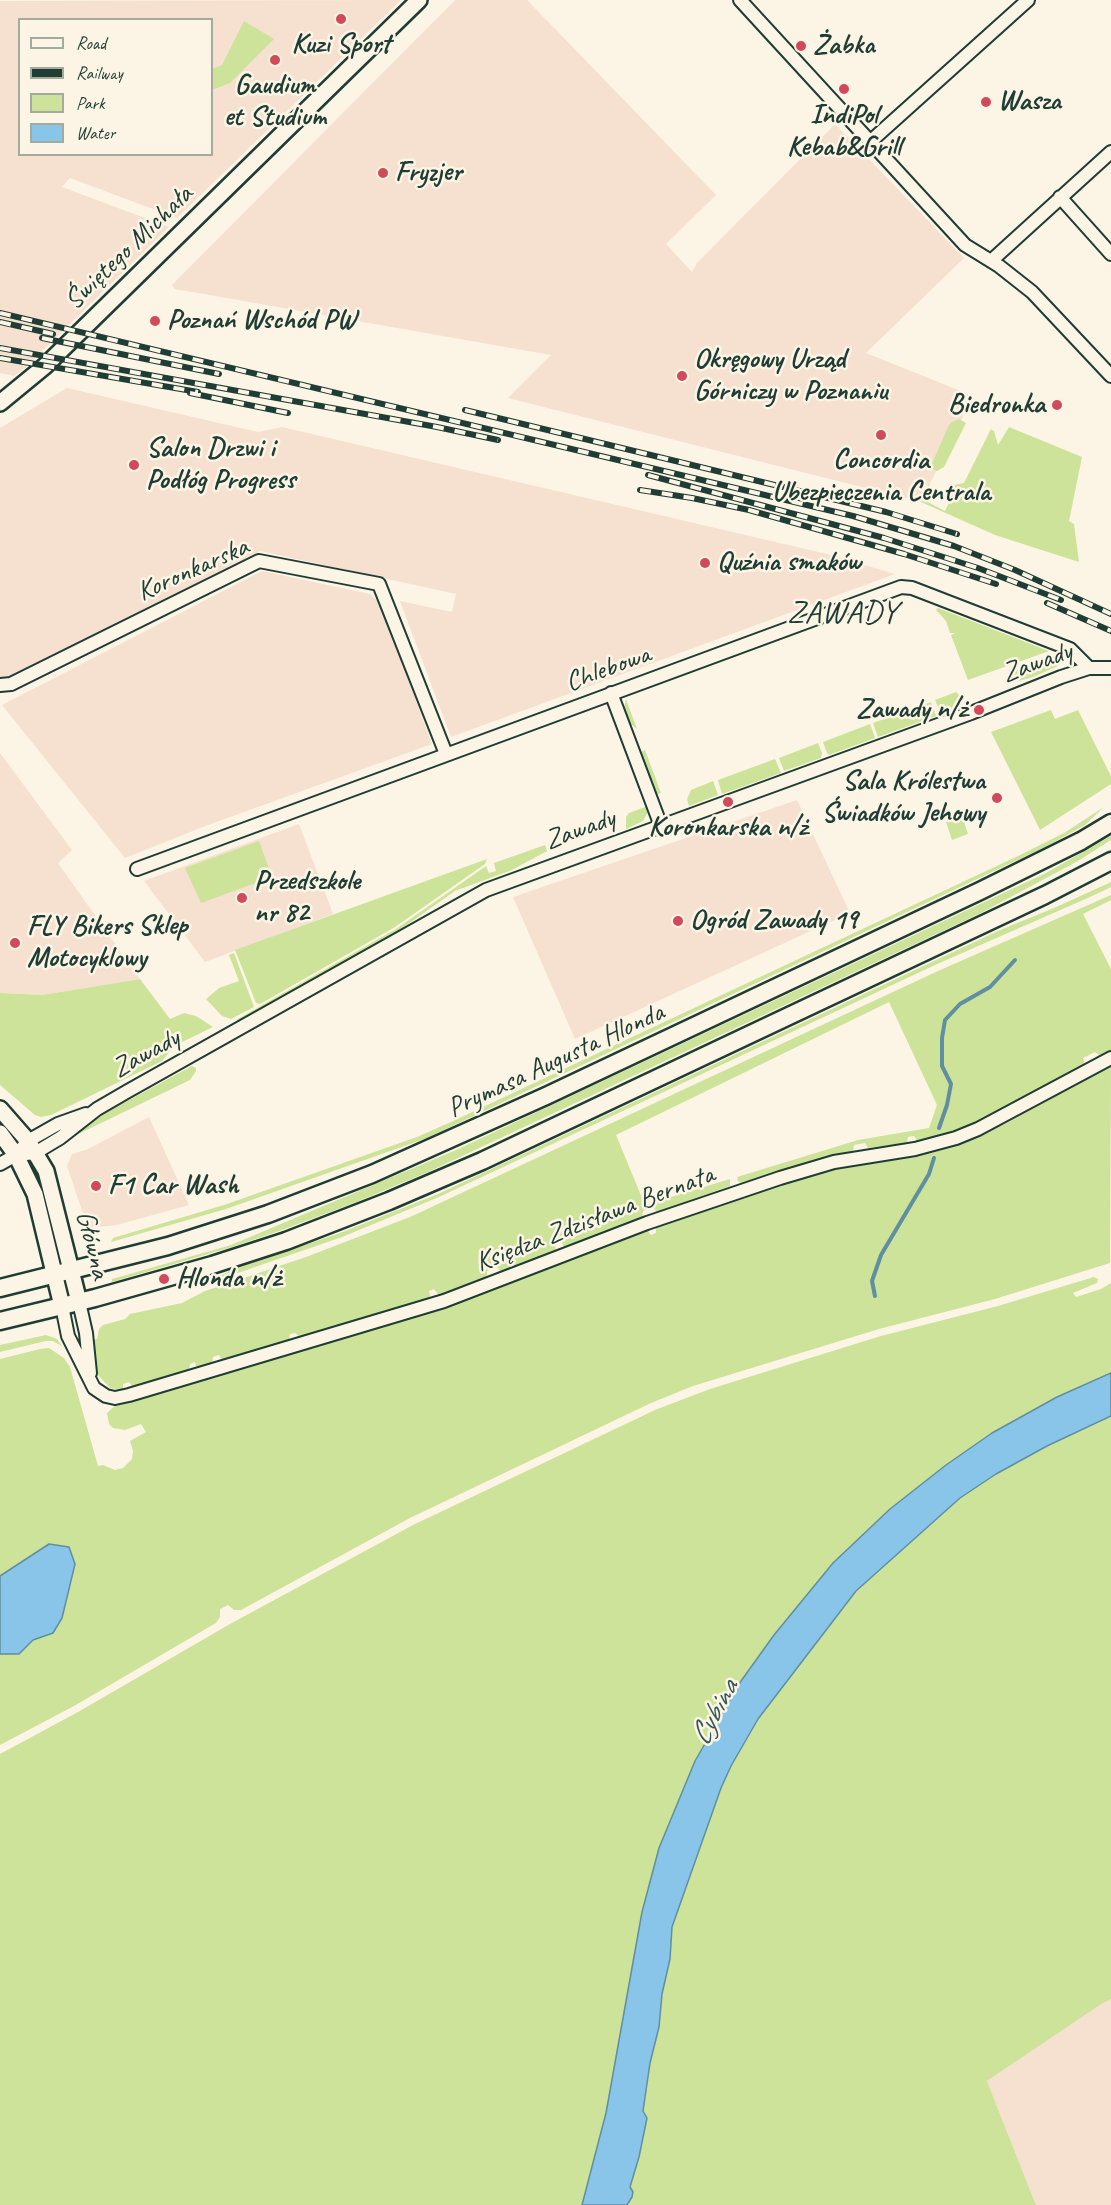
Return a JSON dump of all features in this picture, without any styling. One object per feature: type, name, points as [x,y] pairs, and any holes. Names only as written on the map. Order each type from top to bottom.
[{"type":"main road","name":"Prymasa Augusta Hlonda","points":[[0,1288],[168,1246],[258,1217],[372,1174],[980,891],[1081,841],[1111,823]]},
{"type":"main road","name":"Prymasa Augusta Hlonda","points":[[0,1321],[202,1268],[286,1241],[410,1192],[482,1161],[1045,896],[1111,861]]},
{"type":"street","name":"Świętego Michała","points":[[0,403],[45,366],[419,0]]},
{"type":"street","points":[[740,0],[872,141],[965,245],[991,261],[1032,292],[1109,368]]},
{"type":"street","points":[[872,141],[1028,0]]},
{"type":"street","points":[[991,261],[1111,152]]},
{"type":"street","points":[[1060,197],[1111,254]]},
{"type":"street","name":"Koronkarska","points":[[0,685],[11,684],[259,561],[379,584],[446,754]]},
{"type":"street","name":"Chlebowa","points":[[137,869],[892,590],[912,588],[1070,649],[1089,668]]},
{"type":"street","name":"Zawady","points":[[0,1164],[32,1147],[58,1124],[98,1109],[478,894],[1089,668],[1111,668]]},
{"type":"street","points":[[611,693],[662,826]]},
{"type":"street","name":"Księdza Zdzisława Bernata","points":[[91,1383],[101,1394],[121,1397],[396,1316],[474,1290],[647,1222],[748,1188],[834,1162],[915,1149],[956,1138],[997,1120],[1111,1058]]},
{"type":"street","name":"Główna","points":[[0,1109],[32,1147],[49,1180],[79,1302]]},
{"type":"street","name":"Główna","points":[[0,1134],[16,1155],[35,1194],[62,1306]]},
{"type":"street","points":[[79,1302],[86,1333],[91,1383]]},
{"type":"street","points":[[62,1306],[69,1336],[91,1383]]},
{"type":"shaded area","points":[[401,0],[177,218],[70,178],[62,187],[169,227],[26,367],[14,376],[0,373],[0,1]]},
{"type":"shaded area","points":[[455,0],[527,0],[716,195],[666,244],[692,272],[697,263],[835,124],[964,258],[866,353],[973,396],[921,502],[508,398],[551,355],[175,289],[172,285]]},
{"type":"shaded area","points":[[67,388],[258,432],[282,427],[827,554],[895,574],[451,737],[400,601],[452,612],[456,594],[260,551],[0,683],[0,428]]},
{"type":"shaded area","points":[[262,571],[370,594],[380,603],[432,744],[208,825],[125,858],[2,705]]},
{"type":"shaded area","points":[[0,753],[72,850],[58,863],[140,979],[42,995],[0,993]]},
{"type":"shaded area","name":"Ogród Zawady 19","points":[[797,800],[850,913],[575,1039],[513,897]]},
{"type":"shaded area","name":"Przedszkole nr 82","points":[[299,824],[333,914],[205,962],[144,881]]},
{"type":"shaded area","points":[[149,1117],[189,1205],[117,1225],[88,1228],[67,1166],[72,1154],[88,1149]]},
{"type":"shaded area","points":[[1111,1999],[1111,2205],[1036,2205],[987,2081],[1101,2003]]},
{"type":"green space","points":[[244,21],[274,39],[230,83],[213,90],[213,69],[222,65]]},
{"type":"green space","points":[[959,419],[966,423],[944,467],[937,471],[930,468],[949,425]]},
{"type":"green space","points":[[1009,427],[1082,457],[1069,521],[1074,524],[1079,562],[995,535],[921,502],[929,484],[930,488],[924,500],[945,511],[955,490],[954,485],[964,483],[991,429],[994,431],[998,445]]},
{"type":"green space","points":[[898,593],[903,595],[629,696],[631,693]]},
{"type":"green space","points":[[938,608],[1049,651],[968,680],[951,635],[955,633],[950,633],[946,621],[936,610]]},
{"type":"green space","points":[[1059,655],[1061,663],[1056,667],[1015,682],[1012,672]]},
{"type":"green space","points":[[956,692],[964,700],[954,709],[941,714],[935,700]]},
{"type":"green space","points":[[626,699],[637,729],[627,721],[624,708]]},
{"type":"green space","points":[[931,702],[936,716],[878,737],[873,723]]},
{"type":"green space","points":[[1051,710],[1055,719],[1078,710],[1111,776],[1111,784],[1040,830],[991,732]]},
{"type":"green space","points":[[870,724],[875,738],[829,755],[827,753],[823,742]]},
{"type":"green space","points":[[818,743],[822,753],[821,758],[784,771],[779,758]]},
{"type":"green space","points":[[645,750],[661,793],[655,795],[639,753]]},
{"type":"green space","points":[[775,759],[781,773],[722,794],[718,780]]},
{"type":"green space","points":[[713,781],[718,795],[689,806],[687,799],[691,790]]},
{"type":"green space","points":[[648,806],[648,812],[643,821],[626,829],[626,817],[629,813]]},
{"type":"green space","points":[[1104,807],[1085,825],[1045,847],[427,1138],[226,1209],[111,1242],[113,1238],[224,1205],[417,1137],[1018,856],[1064,833]]},
{"type":"green space","points":[[962,816],[968,834],[952,840],[946,822]]},
{"type":"green space","points":[[1111,836],[1111,840],[1078,861],[979,914],[428,1172],[282,1230],[112,1282],[112,1279],[231,1245],[456,1150],[1046,873]]},
{"type":"green space","points":[[259,841],[272,877],[201,903],[185,868]]},
{"type":"green space","points":[[545,845],[547,851],[512,870],[455,891],[391,936],[246,1019],[236,1020],[396,929],[486,866],[489,873],[496,871],[494,863]]},
{"type":"green space","points":[[487,859],[485,864],[395,927],[260,1004],[256,1003],[235,950]]},
{"type":"green space","points":[[1111,882],[1111,887],[1090,897],[935,965],[439,1197],[342,1237],[203,1285],[235,1268],[340,1233],[438,1194],[1000,930]]},
{"type":"green space","points":[[1111,895],[1111,900],[1083,914],[1111,969],[1111,1050],[1100,1056],[1095,1052],[1083,1058],[1085,1065],[990,1116],[936,1138],[918,1142],[914,1136],[908,1137],[907,1143],[868,1148],[865,1143],[854,1145],[853,1151],[741,1183],[738,1181],[737,1177],[858,1140],[929,1128],[937,1105],[889,1002],[616,1135],[645,1205],[730,1179],[730,1186],[657,1212],[653,1207],[643,1211],[642,1217],[565,1248],[561,1242],[555,1244],[556,1251],[502,1273],[497,1267],[487,1271],[487,1278],[439,1295],[434,1289],[429,1291],[429,1299],[332,1329],[300,1337],[295,1333],[290,1334],[289,1340],[222,1360],[219,1355],[213,1357],[212,1363],[199,1367],[195,1362],[190,1364],[189,1370],[133,1387],[129,1382],[123,1384],[123,1390],[110,1388],[98,1375],[93,1340],[97,1339],[99,1329],[103,1325],[125,1319],[130,1314],[182,1303],[205,1291],[306,1257],[410,1217],[938,971]]},
{"type":"green space","points":[[234,953],[254,1007],[231,1019],[222,1016],[206,999],[219,988],[239,981],[229,955]]},
{"type":"green space","points":[[140,979],[170,1019],[184,1013],[196,1016],[213,1027],[174,1046],[162,1061],[51,1115],[41,1117],[35,1115],[0,1085],[0,993],[42,995]]},
{"type":"green space","points":[[192,1066],[196,1068],[196,1071],[190,1080],[64,1141],[118,1106]]},
{"type":"green space","points":[[1111,1066],[1110,1263],[995,1299],[879,1329],[693,1386],[651,1403],[410,1518],[241,1610],[234,1610],[228,1605],[220,1609],[220,1617],[216,1623],[74,1706],[0,1745],[0,1359],[49,1348],[64,1358],[70,1367],[98,1466],[103,1465],[115,1470],[123,1468],[132,1459],[133,1451],[130,1441],[146,1432],[141,1424],[125,1430],[113,1428],[109,1424],[107,1413],[116,1405],[409,1319],[484,1294],[647,1230],[651,1235],[656,1233],[656,1226],[809,1176],[846,1166],[927,1153],[953,1146],[1005,1124]]},
{"type":"green space","points":[[1094,1277],[1098,1279],[1097,1283],[1073,1293],[1076,1297],[1101,1289],[1111,1283],[1111,1377],[1045,1409],[738,1702],[591,2205],[0,2205],[0,1754],[78,1712],[230,1624],[413,1525],[655,1410],[710,1389],[881,1336],[998,1306]]},
{"type":"green space","points":[[46,1335],[57,1339],[62,1346],[53,1341],[46,1341],[0,1352],[0,1345]]},
{"type":"green space","points":[[1111,1389],[1111,1999],[987,2081],[1036,2205],[618,2205],[682,1836],[837,1586]]},
{"type":"water","points":[[1111,1373],[1111,1416],[1047,1446],[996,1474],[960,1498],[856,1591],[758,1719],[721,1788],[672,1927],[670,1959],[643,2111],[647,2118],[630,2187],[633,2192],[632,2197],[627,2205],[582,2205],[606,2113],[642,1912],[659,1848],[695,1761],[741,1681],[774,1635],[833,1563],[890,1509],[946,1465],[992,1433],[1057,1397]]},
{"type":"water","points":[[49,1544],[69,1547],[75,1564],[62,1618],[53,1633],[33,1640],[19,1654],[0,1654],[0,1576]]},
{"type":"waterway","points":[[939,1128],[951,1084],[942,1066],[942,1038],[945,1020],[960,1004],[990,987],[1015,960]]},
{"type":"waterway","points":[[875,1296],[872,1281],[881,1255],[929,1174],[934,1158]]},
{"type":"railway","points":[[0,313],[853,516],[954,546],[1015,570],[1111,614]]},
{"type":"railway","points":[[0,322],[53,334]]},
{"type":"railway","points":[[42,338],[219,374]]},
{"type":"railway","points":[[0,348],[498,440]]},
{"type":"railway","points":[[0,358],[198,392]]},
{"type":"railway","points":[[190,393],[288,413]]},
{"type":"railway","points":[[465,410],[886,512],[957,534]]},
{"type":"railway","points":[[648,475],[884,538],[978,568],[1061,600]]},
{"type":"railway","points":[[640,490],[749,510],[904,554],[996,584]]},
{"type":"railway","points":[[1047,603],[1111,631]]},
{"type":"place","name":"Kuzi Sport","points":[[341,19]]},
{"type":"place","name":"Żabka","points":[[801,46]]},
{"type":"place","name":"Gaudium et Studium","points":[[275,60]]},
{"type":"place","name":"IndiPol Kebab&Grill","points":[[844,89]]},
{"type":"place","name":"Wasza","points":[[986,102]]},
{"type":"place","name":"Fryzjer","points":[[383,173]]},
{"type":"place","name":"Poznań Wschód PW","points":[[155,321]]},
{"type":"place","name":"Okręgowy Urząd Górniczy w Poznaniu","points":[[682,376]]},
{"type":"place","name":"Biedronka","points":[[1057,405]]},
{"type":"place","name":"Concordia Ubezpieczenia Centrala","points":[[881,435]]},
{"type":"place","name":"Salon Drzwi i Podłóg Progress","points":[[134,465]]},
{"type":"place","name":"Quźnia smaków","points":[[705,563]]},
{"type":"place","name":"Zawady n/ż","points":[[979,710]]},
{"type":"place","name":"Sala Królestwa Świadków Jehowy","points":[[997,798]]},
{"type":"place","name":"Koronkarska n/ż","points":[[728,802]]},
{"type":"place","name":"Przedszkole nr 82","points":[[242,898]]},
{"type":"place","name":"Ogród Zawady 19","points":[[678,921]]},
{"type":"place","name":"FLY Bikers Sklep Motocyklowy","points":[[15,943]]},
{"type":"place","name":"F1 Car Wash","points":[[96,1186]]},
{"type":"place","name":"Hlonda n/ż","points":[[164,1279]]},
{"type":"district","name":"ZAWADY","points":[[843,614]]},
{"type":"water label","name":"Cybina","points":[[715,1713]]}]
